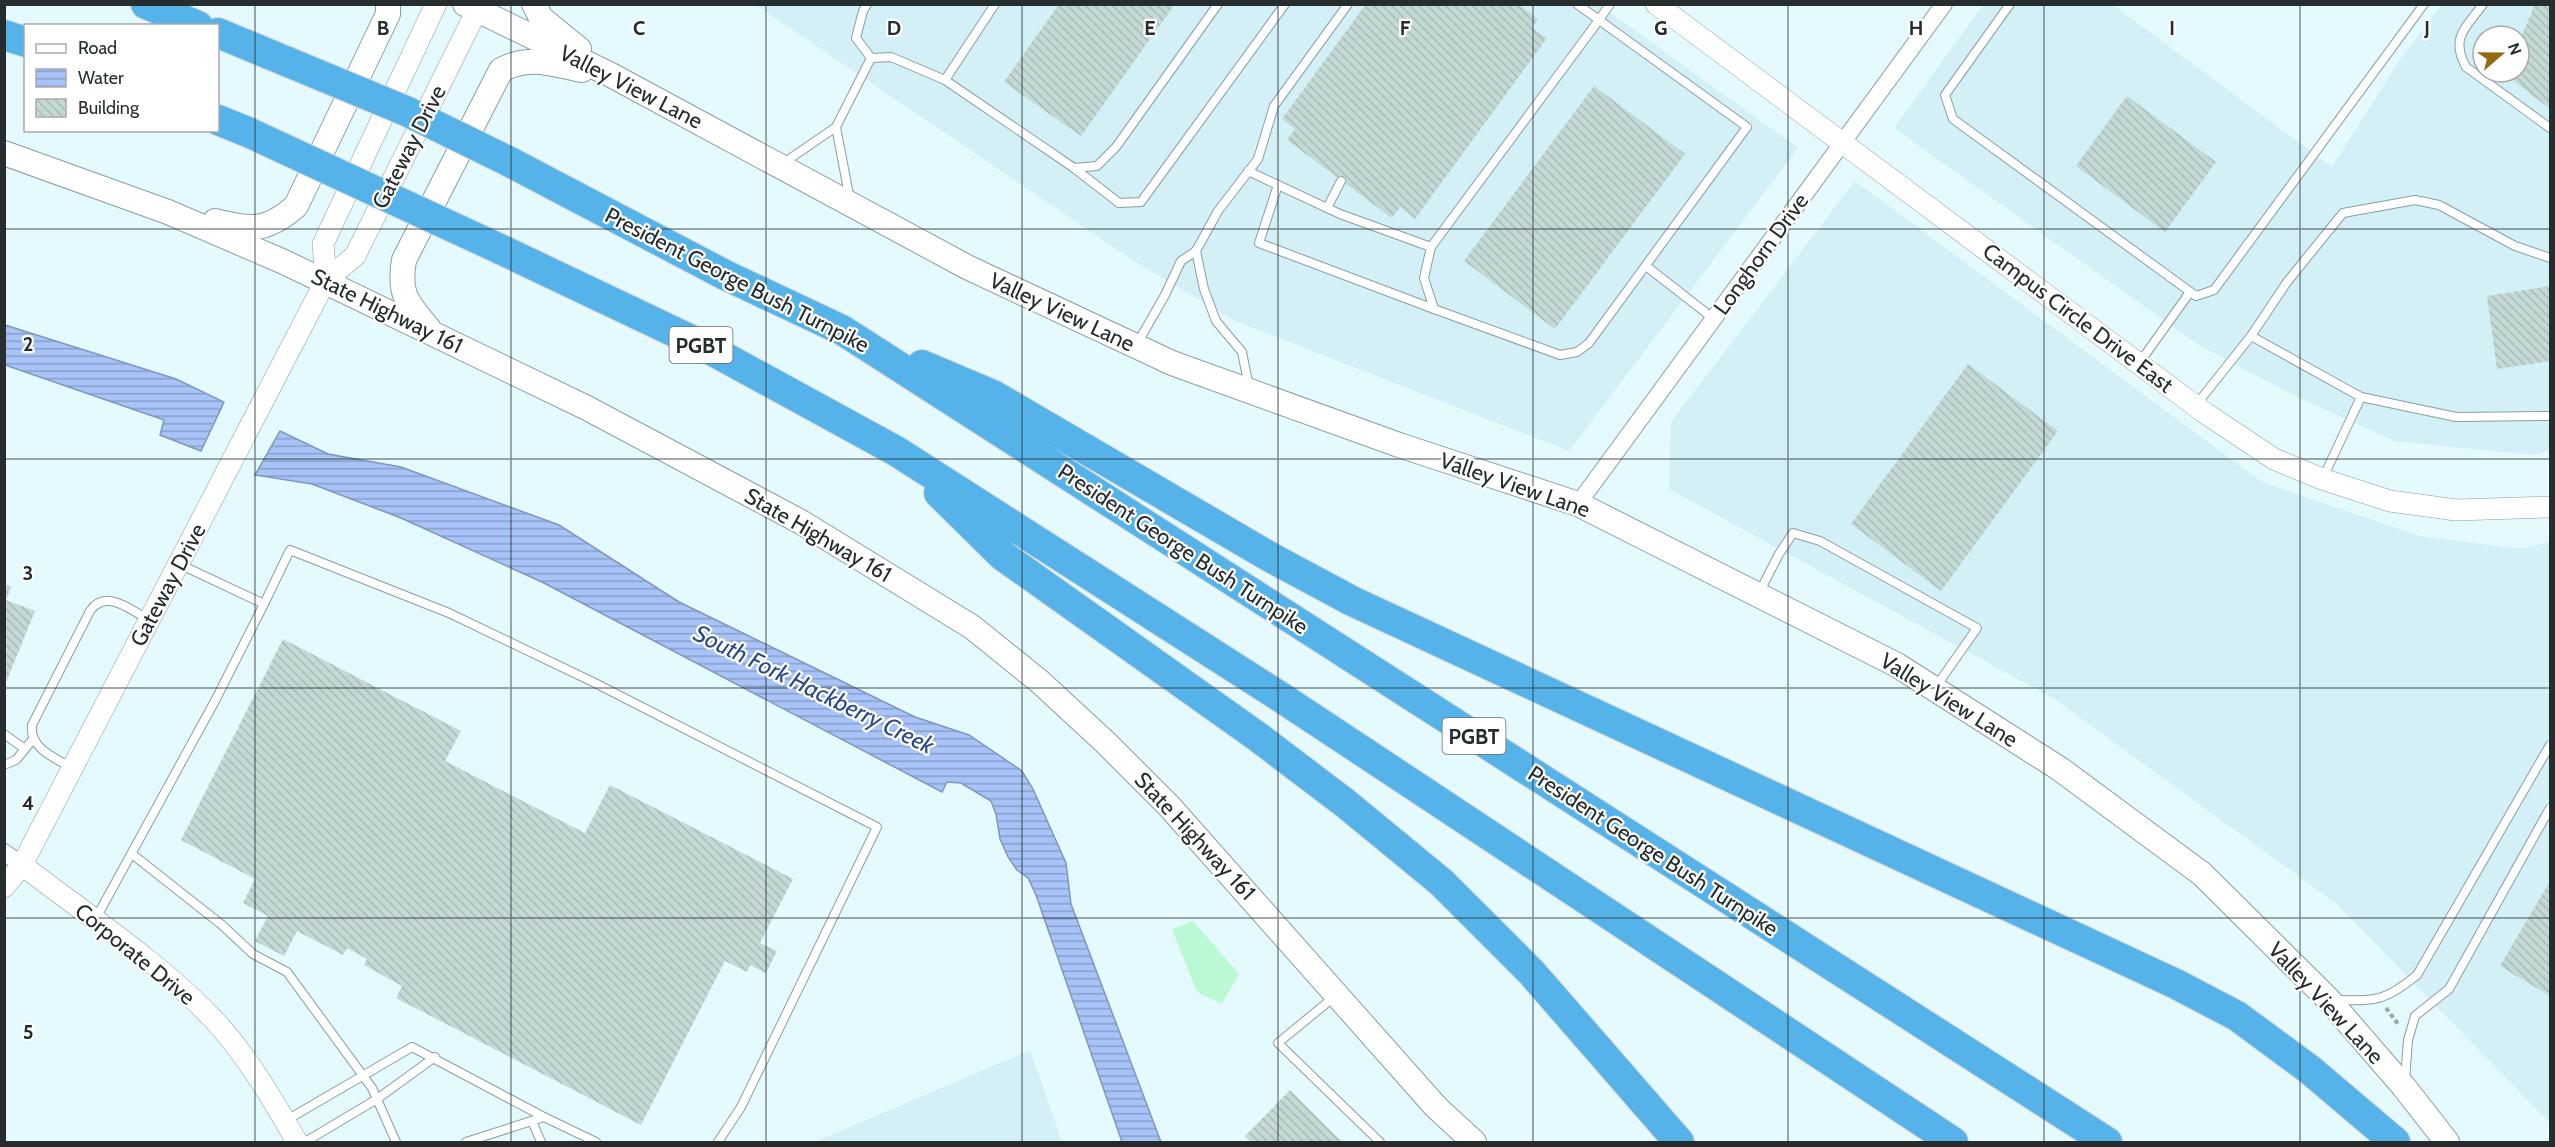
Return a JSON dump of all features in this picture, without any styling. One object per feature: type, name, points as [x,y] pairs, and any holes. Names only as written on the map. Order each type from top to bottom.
[{"type":"highway","points":[[146,4],[193,24]]},
{"type":"highway","name":"President George Bush Turnpike","points":[[219,33],[405,111],[510,162],[725,275],[842,330],[2106,1143]]},
{"type":"highway","points":[[4,35],[24,41]]},
{"type":"highway","name":"PGBT","points":[[219,120],[500,249],[704,346],[896,451],[1282,698],[1953,1143]]},
{"type":"highway","points":[[842,330],[993,395],[1270,557],[1352,601],[2176,984],[2246,1023],[2309,1069],[2395,1143]]},
{"type":"highway","points":[[896,451],[1003,556],[1258,737],[1354,809],[1441,882],[1532,973],[1679,1143]]},
{"type":"main road","points":[[168,212],[252,229],[282,218],[296,206],[388,14],[388,4]]},
{"type":"main road","points":[[534,4],[541,18],[611,75]]},
{"type":"main road","name":"Valley View Lane","points":[[474,6],[611,75],[967,267],[1135,346],[1172,363],[1399,445],[1578,504],[1897,665],[2060,769],[2202,874],[2328,999],[2404,1087],[2447,1143]]},
{"type":"main road","points":[[433,333],[405,298],[401,279],[404,260],[501,70],[514,63],[528,60],[611,75]]},
{"type":"main road","name":"State Highway 161","points":[[4,153],[168,212],[326,280],[587,408],[801,522],[972,627],[1039,681],[1121,758],[1248,893],[1436,1107],[1474,1143]]},
{"type":"street","name":"Gateway Drive","points":[[326,280],[323,244],[436,4]]},
{"type":"street","name":"Campus Circle Drive East","points":[[1656,4],[2196,405],[2274,459],[2322,479],[2390,501],[2456,510],[2550,507]]},
{"type":"street","name":"Longhorn Drive","points":[[1578,504],[1944,4]]},
{"type":"street","name":"Gateway Drive","points":[[4,887],[22,865],[326,280],[355,256],[474,6]]},
{"type":"street","points":[[4,852],[22,865]]},
{"type":"street","name":"Corporate Drive","points":[[22,865],[167,974],[216,1022],[262,1081],[297,1143]]},
{"type":"lane","points":[[867,4],[856,38],[871,58]]},
{"type":"lane","points":[[945,80],[995,4]]},
{"type":"lane","points":[[1074,168],[1097,166],[1116,147],[1218,4]]},
{"type":"lane","points":[[871,58],[891,57],[945,80],[1074,168],[1119,203],[1141,202],[1285,4]]},
{"type":"lane","points":[[1135,346],[1165,295],[1181,261],[1196,251],[1218,211],[1258,159],[1274,106],[1348,4]]},
{"type":"lane","points":[[1278,185],[1258,243],[1560,355],[1577,352],[1589,343],[1747,128],[1577,4]]},
{"type":"lane","points":[[1434,309],[1424,278],[1431,247],[1610,4]]},
{"type":"lane","points":[[2010,4],[1946,95],[1953,119],[2196,296],[2214,290],[2424,4]]},
{"type":"lane","points":[[2483,4],[2460,35],[2458,51],[2466,67],[2550,128]]},
{"type":"lane","points":[[780,165],[836,127],[871,58]]},
{"type":"lane","points":[[836,127],[851,204]]},
{"type":"lane","points":[[1248,171],[1327,208],[1431,247]]},
{"type":"lane","points":[[1327,208],[1341,181]]},
{"type":"lane","points":[[2196,405],[2251,336],[2287,282],[2343,213],[2415,200],[2439,205],[2515,246],[2550,258]]},
{"type":"lane","points":[[1196,251],[1204,289],[1216,321],[1242,352],[1250,391]]},
{"type":"lane","points":[[1646,266],[1714,319]]},
{"type":"lane","points":[[2139,363],[2190,292]]},
{"type":"lane","points":[[2251,336],[2361,397],[2456,417],[2550,416]]},
{"type":"lane","points":[[2322,479],[2361,397]]},
{"type":"lane","points":[[1759,594],[1779,554],[1793,533],[1820,541],[1977,628],[1934,689]]},
{"type":"lane","points":[[95,920],[216,699],[290,550],[449,613],[595,683],[877,827],[741,1107],[718,1143]]},
{"type":"lane","points":[[179,564],[264,604]]},
{"type":"lane","points":[[72,769],[48,754],[33,739],[32,725],[94,606],[98,602],[114,601],[150,620]]},
{"type":"lane","points":[[4,735],[25,749]]},
{"type":"lane","points":[[4,765],[16,760],[33,739]]},
{"type":"lane","points":[[2328,999],[2366,1001],[2394,994],[2417,975],[2550,745]]},
{"type":"lane","points":[[2404,1087],[2408,1040],[2415,1016],[2449,989],[2550,807]]},
{"type":"lane","points":[[132,854],[222,925],[253,954],[287,972],[364,1076],[377,1099],[396,1143]]},
{"type":"lane","points":[[1337,994],[1278,1043],[1380,1143]]},
{"type":"lane","points":[[285,1121],[412,1047],[596,1143]]},
{"type":"lane","points":[[305,1143],[377,1099],[435,1057]]},
{"type":"lane","points":[[466,1143],[544,1117]]},
{"type":"lane","points":[[532,1121],[541,1143]]},
{"type":"path","points":[[2386,1008],[2402,1029]]},
{"type":"shaded area","points":[[756,5],[1600,5],[1798,148],[1569,451],[1233,320],[1134,261]]},
{"type":"shaded area","points":[[1983,5],[2113,5],[2332,167],[2401,58],[2442,5],[2550,5],[2550,450],[2533,455],[2394,441],[2289,393],[2197,344],[1894,128]]},
{"type":"shaded area","points":[[1855,181],[2262,482],[2420,536],[2520,549],[2550,542],[2550,1123],[2337,904],[2053,698],[1669,489],[1671,422]]},
{"type":"shaded area","points":[[1030,1050],[1062,1142],[815,1142]]},
{"type":"green space","points":[[1193,921],[1239,974],[1222,1004],[1197,992],[1172,929]]},
{"type":"water","points":[[5,325],[176,379],[224,402],[201,451],[160,435],[164,420],[5,365]]},
{"type":"water","name":"South Fork Hackberry Creek","points":[[280,431],[328,454],[401,467],[559,525],[679,602],[915,717],[969,735],[1022,771],[1033,789],[1066,863],[1071,904],[1161,1142],[1122,1142],[1036,895],[1028,878],[1017,870],[1008,857],[1000,839],[996,814],[991,801],[961,783],[947,782],[942,792],[542,582],[401,518],[312,484],[255,475]]},
{"type":"building","points":[[1059,4],[1175,4],[1081,136],[1004,82]]},
{"type":"building","points":[[1366,4],[1518,4],[1538,19],[1532,28],[1547,38],[1415,219],[1400,207],[1392,218],[1287,140],[1295,129],[1282,119]]},
{"type":"building","points":[[2535,4],[2550,4],[2550,109],[2518,84],[2531,84],[2531,24],[2527,24]]},
{"type":"building","points":[[1594,86],[1685,154],[1555,329],[1464,261]]},
{"type":"building","points":[[2127,96],[2216,162],[2165,232],[2076,166]]},
{"type":"building","points":[[2550,286],[2550,361],[2497,369],[2487,296]]},
{"type":"building","points":[[1968,364],[2058,431],[1941,591],[1851,524]]},
{"type":"building","points":[[4,583],[11,587],[6,600],[35,611],[7,680],[4,679]]},
{"type":"building","points":[[283,639],[461,731],[445,761],[585,833],[610,785],[793,879],[760,943],[777,951],[766,973],[750,965],[747,972],[725,961],[641,1125],[396,998],[402,986],[364,965],[367,959],[347,948],[343,955],[297,931],[284,956],[255,941],[268,916],[243,903],[255,879],[181,840]]},
{"type":"building","points":[[2550,881],[2550,996],[2500,966]]},
{"type":"building","points":[[1290,1090],[1342,1142],[1251,1142],[1245,1136]]}]
